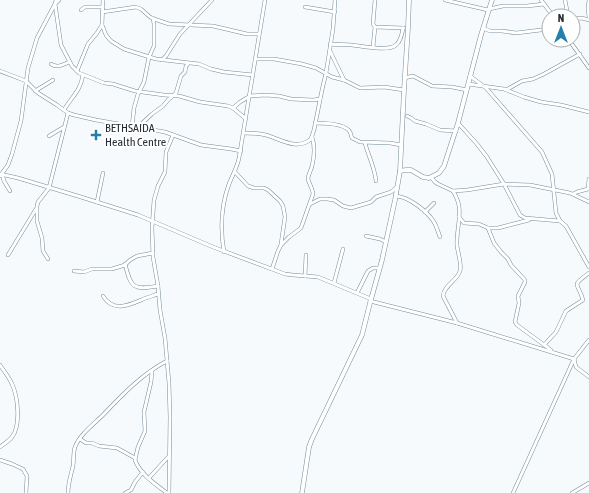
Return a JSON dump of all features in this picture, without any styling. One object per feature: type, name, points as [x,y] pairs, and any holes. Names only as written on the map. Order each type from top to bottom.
[{"type":"street","points":[[1,175],[9,163],[12,154],[36,38],[56,0]]},
{"type":"street","points":[[55,4],[59,0]]},
{"type":"street","points":[[103,0],[102,24],[106,35],[111,41],[124,49],[162,60],[199,64],[224,72],[253,75]]},
{"type":"street","points":[[162,60],[180,34],[212,0]]},
{"type":"street","points":[[224,252],[221,230],[222,214],[229,185],[238,164],[265,0]]},
{"type":"street","points":[[272,269],[281,245],[301,228],[314,193],[308,177],[313,158],[314,144],[312,137],[330,50],[335,0]]},
{"type":"street","points":[[373,47],[375,27],[373,24],[374,0]]},
{"type":"street","points":[[302,493],[309,447],[312,439],[362,335],[386,242],[396,196],[402,145],[406,28],[409,0]]},
{"type":"street","points":[[447,0],[489,9],[503,6],[528,6],[544,4]]},
{"type":"street","points":[[431,178],[439,173],[444,166],[456,131],[483,28],[492,0]]},
{"type":"street","points":[[541,0],[547,8]]},
{"type":"street","points":[[589,0],[589,19]]},
{"type":"street","points":[[55,4],[62,49],[69,62],[83,75],[140,91],[184,97],[200,102],[233,108],[246,119]]},
{"type":"street","points":[[82,10],[85,7],[102,7]]},
{"type":"street","points":[[102,12],[136,7],[153,18],[173,25],[213,26],[247,34],[260,34]]},
{"type":"street","points":[[305,7],[335,12]]},
{"type":"street","points":[[132,127],[134,108],[144,82],[149,57],[154,43],[153,18]]},
{"type":"street","points":[[77,71],[88,44],[102,24]]},
{"type":"street","points":[[375,27],[406,28]]},
{"type":"street","points":[[330,44],[387,48],[396,46],[406,28]]},
{"type":"street","points":[[483,28],[490,31],[516,33],[541,30]]},
{"type":"street","points":[[575,48],[589,68]]},
{"type":"street","points":[[330,50],[344,80]]},
{"type":"street","points":[[506,90],[523,81],[533,79],[544,74],[580,54]]},
{"type":"street","points":[[255,59],[274,59],[302,64],[316,68],[335,78],[344,80],[360,88],[384,87],[404,90]]},
{"type":"street","points":[[51,64],[58,66],[69,62]]},
{"type":"street","points":[[138,127],[176,93],[181,76],[188,64]]},
{"type":"street","points":[[0,71],[26,81],[35,91],[68,113],[96,120],[165,132],[201,144],[240,151]]},
{"type":"street","points":[[64,110],[80,87],[83,75]]},
{"type":"street","points":[[404,78],[413,76],[432,86],[452,87],[467,90]]},
{"type":"street","points":[[470,76],[484,86],[542,152],[552,172],[556,213],[560,221],[566,226],[589,267]]},
{"type":"street","points":[[35,91],[53,80]]},
{"type":"street","points":[[468,84],[506,90],[542,102],[589,112]]},
{"type":"street","points":[[233,108],[250,96],[266,95],[293,99],[320,99]]},
{"type":"street","points":[[8,255],[36,210],[38,203],[49,188],[68,113]]},
{"type":"street","points":[[407,116],[415,121],[428,124],[440,130],[456,131]]},
{"type":"street","points":[[315,123],[329,123],[343,126],[350,131],[353,139],[360,142],[402,145]]},
{"type":"street","points":[[458,123],[477,144],[504,184],[518,214],[521,217],[560,221]]},
{"type":"street","points":[[48,136],[64,127]]},
{"type":"street","points":[[244,133],[274,137],[291,143],[304,143],[312,137]]},
{"type":"street","points":[[168,493],[170,393],[165,338],[153,253],[152,222],[154,200],[158,186],[165,172],[166,152],[173,135]]},
{"type":"street","points":[[365,142],[375,173],[376,181]]},
{"type":"street","points":[[400,171],[411,170],[423,177],[431,178],[438,184],[453,191],[504,184],[530,185],[573,194],[589,202]]},
{"type":"street","points":[[234,172],[248,186],[254,188],[264,188],[280,201],[283,206],[285,217],[281,245]]},
{"type":"street","points":[[97,202],[104,173]]},
{"type":"street","points":[[1,175],[18,178],[138,215],[224,252],[289,275],[318,277],[371,300],[457,323],[574,359]]},
{"type":"street","points":[[1,175],[10,191]]},
{"type":"street","points":[[573,194],[588,189],[589,179]]},
{"type":"street","points":[[310,204],[320,199],[327,199],[334,200],[343,206],[351,208],[371,202],[376,197],[390,192],[398,186]]},
{"type":"street","points":[[453,191],[458,200],[460,211],[457,245],[461,269],[456,278],[445,288],[444,296],[457,323]]},
{"type":"street","points":[[396,196],[412,202],[425,212],[435,223],[440,237]]},
{"type":"street","points":[[425,212],[434,202]]},
{"type":"street","points":[[36,210],[37,221],[42,238],[43,251],[48,260]]},
{"type":"street","points":[[516,223],[518,214]]},
{"type":"street","points":[[459,217],[463,222]]},
{"type":"street","points":[[459,223],[479,224],[488,228],[501,228],[532,219]]},
{"type":"street","points":[[488,228],[494,243],[525,280],[518,296],[519,304],[515,322],[552,351]]},
{"type":"street","points":[[366,236],[386,242]]},
{"type":"street","points":[[334,283],[343,249]]},
{"type":"street","points":[[74,271],[84,272],[92,269],[112,269],[125,264],[137,256],[153,253]]},
{"type":"street","points":[[305,276],[306,254]]},
{"type":"street","points":[[125,264],[134,287],[143,289],[158,286]]},
{"type":"street","points":[[357,293],[368,270],[379,268]]},
{"type":"street","points":[[544,345],[556,332],[566,311],[583,300],[577,284],[579,280],[589,273]]},
{"type":"street","points":[[103,296],[109,304],[121,306],[128,305],[158,294]]},
{"type":"street","points":[[513,493],[574,359],[589,340]]},
{"type":"street","points":[[574,359],[576,367],[589,377]]},
{"type":"street","points":[[68,493],[75,448],[80,439],[134,385],[152,370],[167,361]]},
{"type":"street","points":[[0,365],[13,385],[18,413],[16,428],[13,436],[0,447]]},
{"type":"street","points":[[152,370],[151,382],[144,412],[145,431],[135,458],[136,463],[143,472],[168,493]]},
{"type":"street","points":[[80,439],[86,443],[117,448],[135,458]]},
{"type":"street","points":[[149,478],[169,456]]},
{"type":"street","points":[[0,460],[23,469],[27,476],[26,493]]},
{"type":"street","points":[[125,493],[131,490],[143,472]]},
{"type":"street","points":[[572,493],[589,482]]},
{"type":"place","name":"BETHSAIDA Health Centre","points":[[96,135]]}]
